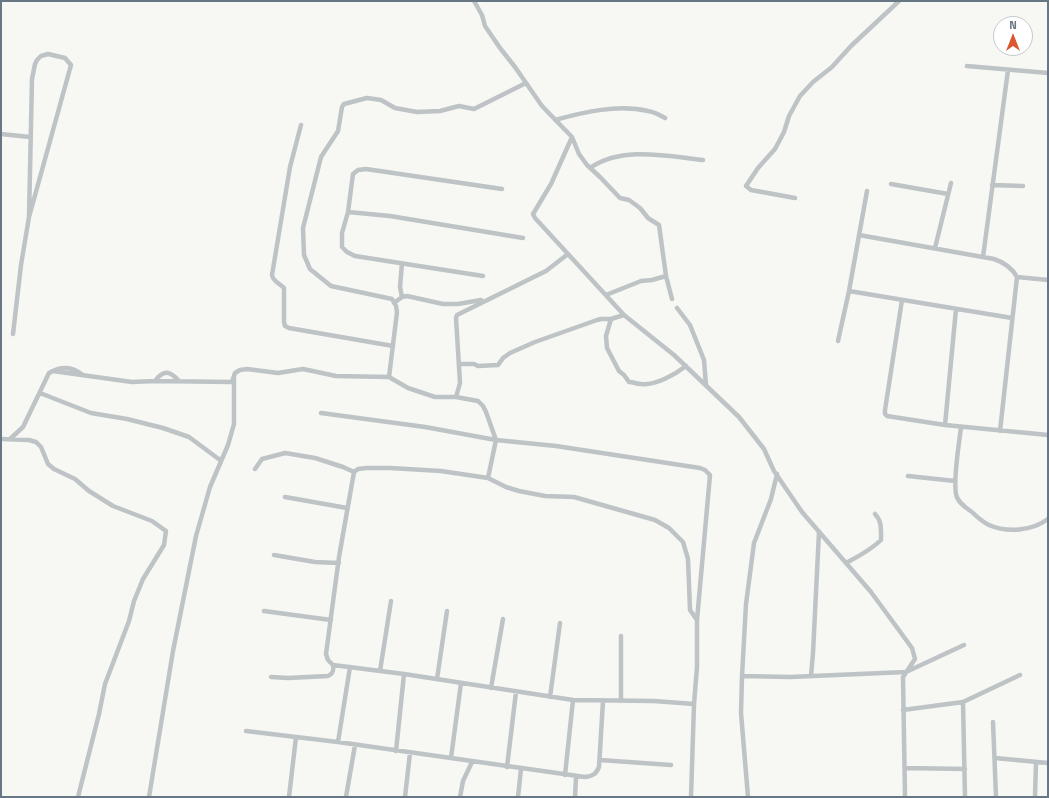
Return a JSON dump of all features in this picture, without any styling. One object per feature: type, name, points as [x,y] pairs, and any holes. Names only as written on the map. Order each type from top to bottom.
[{"type":"street","points":[[474,1],[482,15],[482,20],[485,26],[542,106],[572,137],[579,154],[590,168],[620,198],[629,200],[640,208],[648,218],[658,225],[666,276],[672,300]]},
{"type":"street","points":[[795,198],[752,190],[746,186],[758,168],[775,149],[784,132],[789,116],[800,96],[813,82],[832,67],[851,46],[899,1]]},
{"type":"street","points":[[13,334],[21,265],[29,217],[71,65],[65,58],[48,54],[41,56],[37,60],[32,79],[29,217]]},
{"type":"street","points":[[967,66],[1048,73]]},
{"type":"street","points":[[983,257],[1008,70]]},
{"type":"street","points":[[389,377],[397,312],[392,300],[331,286],[310,269],[304,255],[303,228],[321,157],[338,131],[342,107],[344,104],[367,98],[381,100],[395,108],[417,112],[440,111],[459,106],[474,109],[526,83]]},
{"type":"street","points":[[555,120],[617,108],[630,108],[649,111],[665,118]]},
{"type":"street","points":[[301,126],[290,167],[272,275],[274,281],[281,284],[284,288],[285,326],[289,328],[393,346]]},
{"type":"street","points":[[1,134],[30,137]]},
{"type":"street","points":[[572,137],[551,184],[533,214],[535,218],[624,315],[674,354],[738,417],[764,449],[774,471],[802,512],[879,602],[912,648],[915,659],[903,677],[905,797]]},
{"type":"street","points":[[590,168],[609,158],[637,154],[702,160]]},
{"type":"street","points":[[483,276],[354,256],[347,252],[342,247],[342,233],[348,212],[353,174],[358,170],[366,169],[502,189]]},
{"type":"street","points":[[935,248],[951,182]]},
{"type":"street","points":[[891,184],[948,194]]},
{"type":"street","points":[[992,185],[1023,186]]},
{"type":"street","points":[[838,341],[868,192]]},
{"type":"street","points":[[348,212],[390,216],[523,238]]},
{"type":"street","points":[[859,235],[998,260],[1013,271],[1017,277],[1000,431]]},
{"type":"street","points":[[456,397],[460,383],[460,364],[457,344],[457,315],[546,271],[568,254]]},
{"type":"street","points":[[402,263],[400,287],[402,297]]},
{"type":"street","points":[[606,295],[641,281],[666,276]]},
{"type":"street","points":[[1017,277],[1048,280]]},
{"type":"street","points":[[849,291],[1012,318]]},
{"type":"street","points":[[394,303],[402,297],[414,297],[443,304],[458,304],[492,298]]},
{"type":"street","points":[[902,300],[885,414],[887,416],[961,427],[1048,435]]},
{"type":"street","points":[[677,308],[690,325],[704,360],[706,385]]},
{"type":"street","points":[[945,425],[956,309]]},
{"type":"street","points":[[460,364],[474,364],[478,366],[498,365],[503,358],[510,353],[535,342],[601,318],[611,319],[624,315]]},
{"type":"street","points":[[611,319],[606,336],[607,348],[619,371],[629,382],[649,384],[674,374],[686,366]]},
{"type":"street","points":[[149,797],[173,651],[196,536],[208,493],[220,460],[228,445],[234,424],[235,373],[240,370],[247,369],[278,373],[303,369],[336,376],[389,377],[408,388],[435,397],[456,397],[478,401],[486,412],[496,440],[488,478]]},
{"type":"street","points":[[10,439],[23,427],[49,373],[54,371],[132,382],[232,382],[234,378]]},
{"type":"street","points":[[155,381],[158,376],[168,372],[173,374],[179,381]]},
{"type":"street","points":[[40,393],[91,413],[127,419],[163,428],[189,437],[220,460]]},
{"type":"street","points":[[322,413],[425,427],[496,440],[556,446],[700,468],[710,474],[697,620],[697,667],[694,704],[691,797]]},
{"type":"street","points":[[961,427],[955,481],[957,500],[983,522],[990,526],[1003,529],[1027,529],[1035,527],[1048,519]]},
{"type":"street","points":[[1,439],[29,440],[36,442],[41,448],[48,464],[54,469],[75,479],[90,492],[113,506],[152,521],[166,531],[164,545],[143,579],[134,601],[129,621],[105,684],[78,797]]},
{"type":"street","points":[[255,469],[262,458],[285,453],[315,458],[354,472]]},
{"type":"street","points":[[694,704],[573,700],[404,674],[334,665],[328,660],[326,654],[347,508],[354,472],[358,469],[366,468],[390,468],[442,471],[488,478],[518,491],[545,496],[574,497],[655,520],[669,528],[683,542],[688,559],[690,610],[697,620]]},
{"type":"street","points":[[748,797],[741,713],[746,604],[754,543],[771,499],[777,474]]},
{"type":"street","points":[[908,476],[955,481]]},
{"type":"street","points":[[285,497],[347,508]]},
{"type":"street","points":[[846,563],[876,546],[881,540],[879,519],[875,514]]},
{"type":"street","points":[[811,676],[819,532]]},
{"type":"street","points":[[274,555],[315,562],[339,563]]},
{"type":"street","points":[[380,671],[391,601]]},
{"type":"street","points":[[264,611],[331,620]]},
{"type":"street","points":[[437,679],[447,611]]},
{"type":"street","points":[[491,688],[503,619]]},
{"type":"street","points":[[550,697],[560,623]]},
{"type":"street","points":[[621,636],[621,701]]},
{"type":"street","points":[[742,676],[811,676],[906,672],[964,644]]},
{"type":"street","points":[[271,677],[296,678],[328,676],[334,671],[334,665]]},
{"type":"street","points":[[338,742],[350,667]]},
{"type":"street","points":[[396,751],[404,674]]},
{"type":"street","points":[[903,710],[963,702],[1020,675]]},
{"type":"street","points":[[451,758],[461,683]]},
{"type":"street","points":[[507,767],[516,692]]},
{"type":"street","points":[[565,775],[573,700]]},
{"type":"street","points":[[246,731],[338,742],[576,777],[585,777],[592,776],[596,773],[600,760],[604,701]]},
{"type":"street","points":[[963,702],[965,797]]},
{"type":"street","points":[[993,722],[996,797]]},
{"type":"street","points":[[289,797],[296,737]]},
{"type":"street","points":[[346,797],[355,745]]},
{"type":"street","points":[[405,797],[410,753]]},
{"type":"street","points":[[995,758],[1048,763]]},
{"type":"street","points":[[600,760],[671,765]]},
{"type":"street","points":[[460,797],[463,781],[472,762]]},
{"type":"street","points":[[1035,797],[1036,762]]},
{"type":"street","points":[[905,768],[965,769]]},
{"type":"street","points":[[518,797],[521,769]]},
{"type":"street","points":[[575,797],[576,777]]}]
